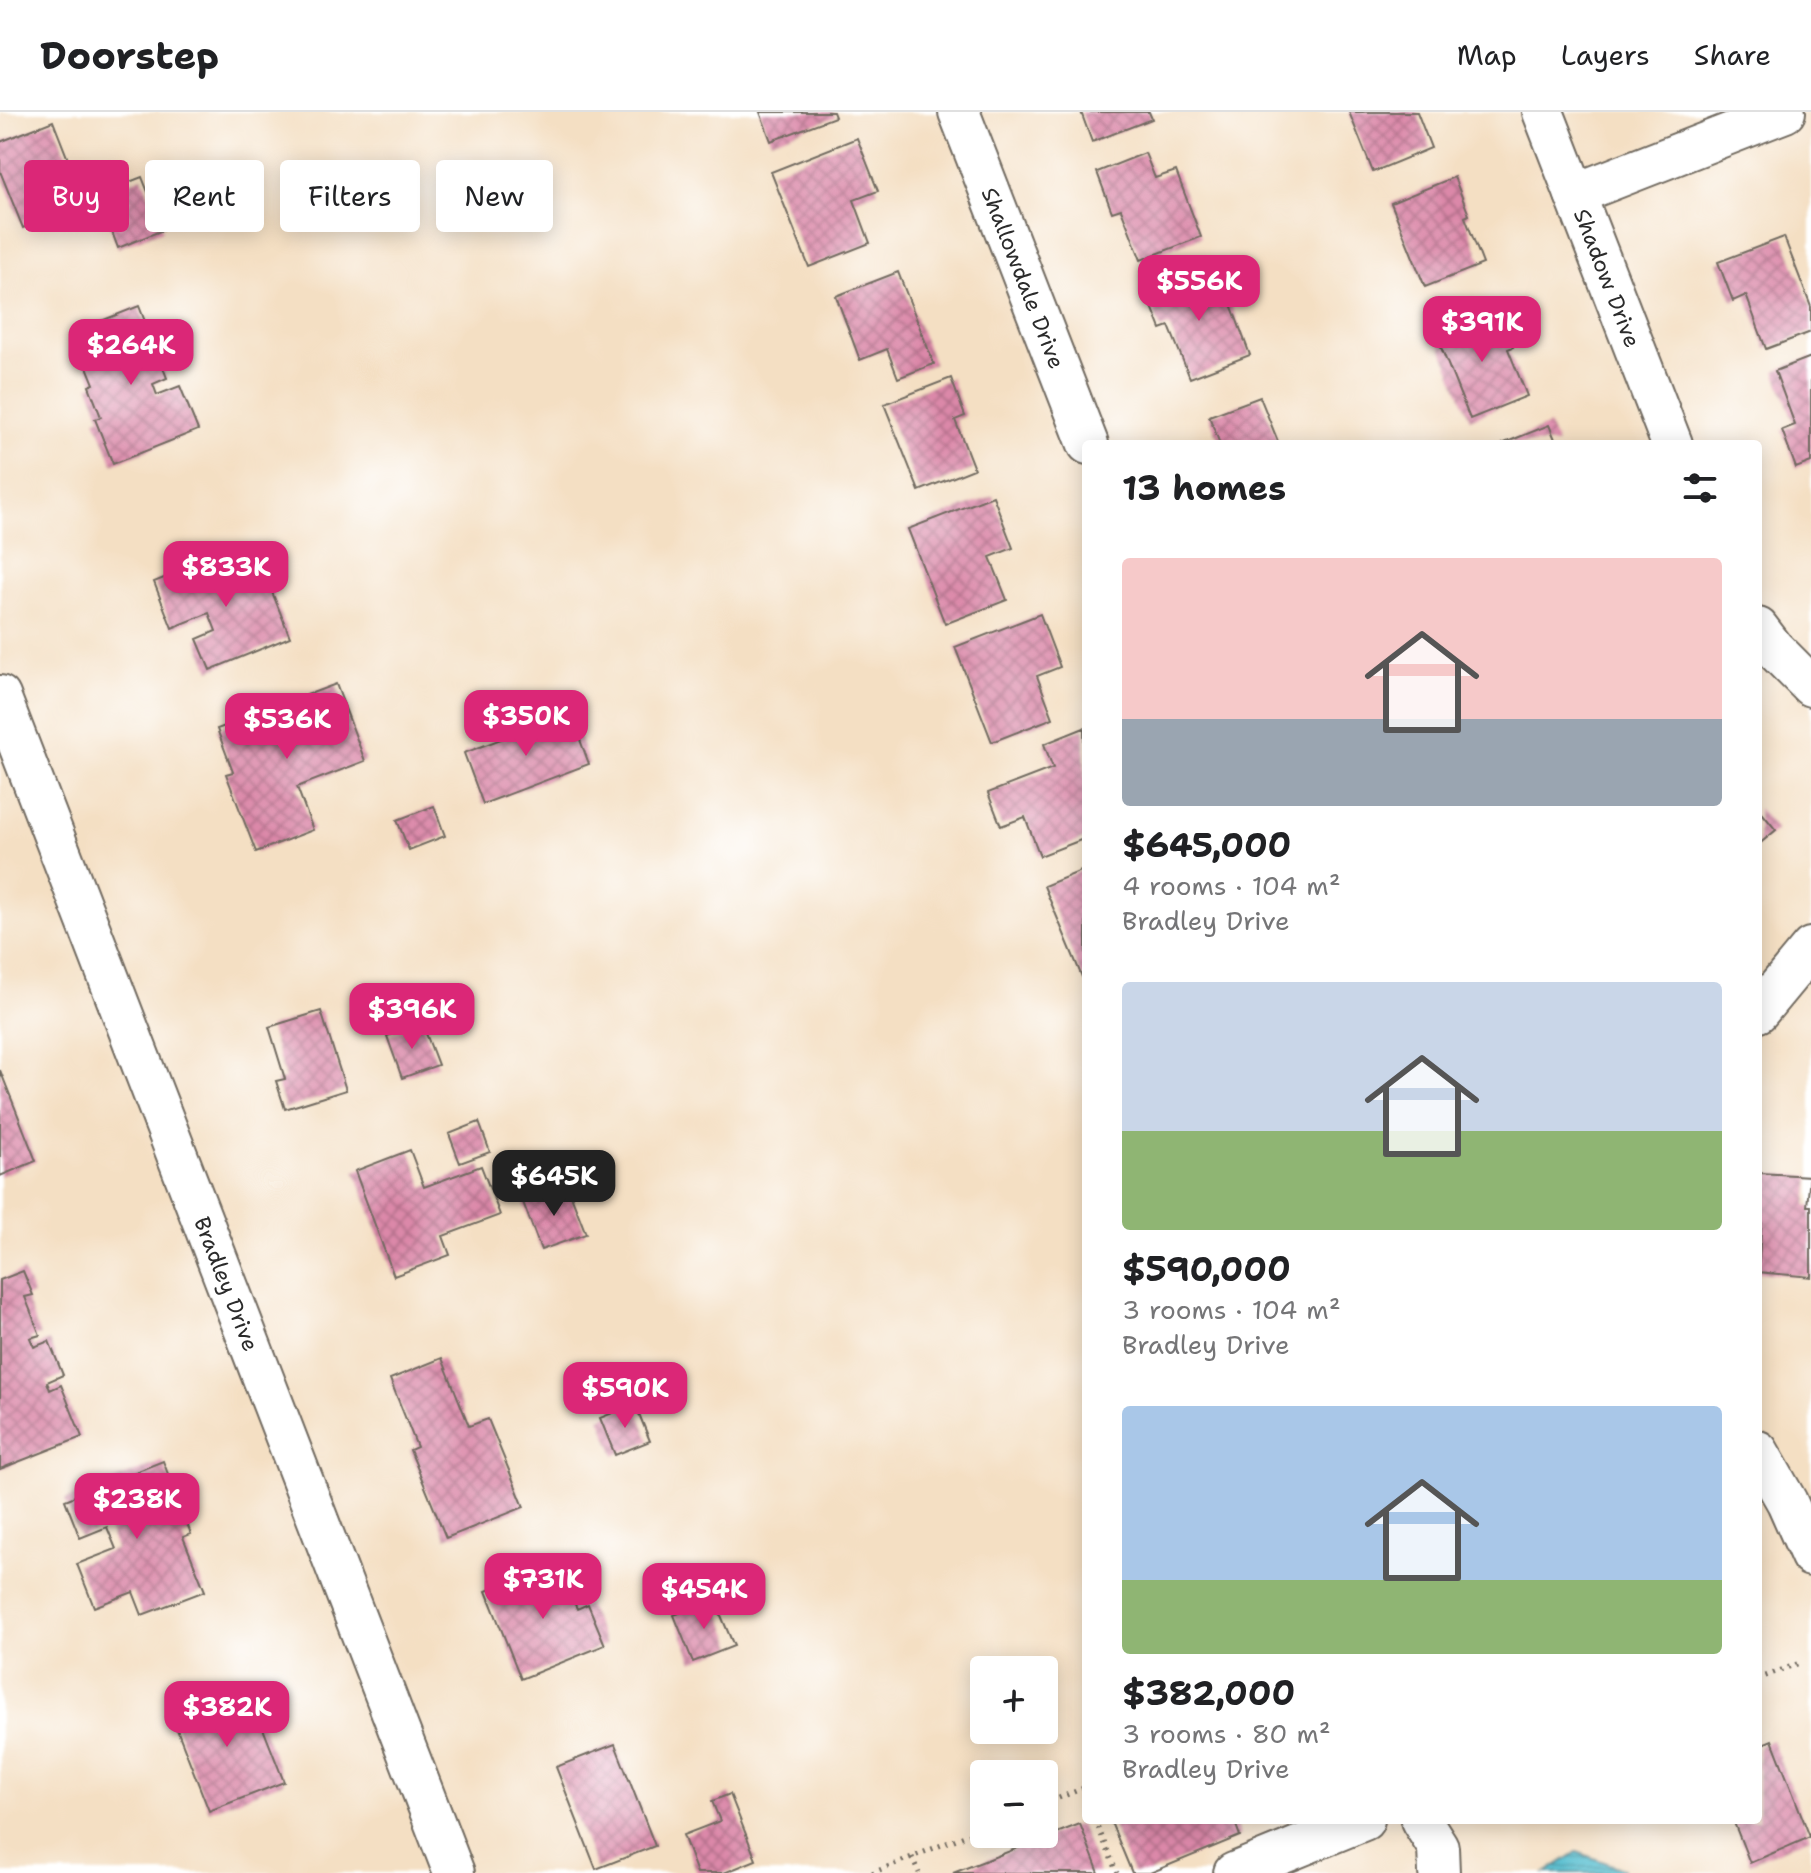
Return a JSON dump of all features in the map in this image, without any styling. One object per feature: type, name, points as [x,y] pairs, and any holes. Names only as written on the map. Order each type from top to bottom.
[{"type":"street","name":"Shallowdale Drive","points":[[959,112],[1086,440]]},
{"type":"street","name":"Shadow Drive","points":[[1543,112],[1670,440]]},
{"type":"street","points":[[1575,194],[1785,112]]},
{"type":"street","points":[[1762,633],[1811,686]]},
{"type":"street","name":"Bradley Drive","points":[[0,696],[454,1873]]},
{"type":"street","points":[[1762,1007],[1811,948]]},
{"type":"street","points":[[1762,1458],[1787,1502],[1811,1556]]},
{"type":"street","points":[[1234,1873],[1354,1824]]},
{"type":"street","points":[[1424,1824],[1438,1847],[1439,1873]]},
{"type":"path","points":[[1762,1677],[1802,1662]]},
{"type":"path","points":[[1058,1798],[1082,1789]]},
{"type":"path","points":[[1097,1824],[1117,1873]]},
{"type":"path","points":[[872,1873],[970,1834]]},
{"type":"path","points":[[912,1857],[919,1873]]},
{"type":"water","points":[[1577,1852],[1623,1869],[1623,1873],[1545,1873]]},
{"type":"building","points":[[760,112],[833,112],[835,117],[771,141]]},
{"type":"building","points":[[1081,112],[1149,112],[1152,119],[1092,142]]},
{"type":"building","points":[[1349,112],[1417,112],[1431,148],[1373,172]]},
{"type":"building","points":[[53,121],[68,160],[24,160],[23,228],[0,171],[0,142]]},
{"type":"building","points":[[857,138],[878,191],[854,200],[870,243],[809,267],[771,172]]},
{"type":"building","points":[[1145,153],[1155,178],[1176,171],[1201,237],[1141,260],[1121,209],[1112,212],[1097,172]]},
{"type":"building","points":[[142,177],[145,185],[145,232],[158,232],[118,248],[112,232],[129,232],[129,182]]},
{"type":"building","points":[[1454,177],[1483,264],[1425,287],[1391,203]]},
{"type":"building","points":[[1784,237],[1811,307],[1811,332],[1766,349],[1746,295],[1733,301],[1718,262]]},
{"type":"building","points":[[1194,270],[1204,296],[1225,288],[1250,355],[1190,378],[1169,326],[1161,329],[1145,289]]},
{"type":"building","points":[[898,272],[934,364],[898,378],[887,349],[860,360],[836,296]]},
{"type":"building","points":[[139,306],[167,378],[153,384],[157,395],[180,386],[198,430],[113,464],[95,419],[101,417],[89,386],[94,384],[73,332]]},
{"type":"building","points":[[1498,309],[1513,347],[1508,349],[1527,396],[1470,419],[1436,335]]},
{"type":"building","points":[[1811,357],[1811,462],[1796,468],[1782,430],[1795,425],[1775,371]]},
{"type":"building","points":[[951,378],[965,416],[955,420],[974,469],[919,491],[884,404]]},
{"type":"building","points":[[1260,397],[1277,440],[1218,440],[1209,416]]},
{"type":"building","points":[[1549,425],[1555,440],[1512,440]]},
{"type":"building","points":[[993,496],[1013,548],[990,557],[1007,600],[945,624],[908,529]]},
{"type":"building","points":[[258,557],[290,637],[210,670],[197,639],[216,631],[209,613],[172,628],[154,582],[206,561],[212,575]]},
{"type":"building","points":[[1040,614],[1060,667],[1037,676],[1053,718],[992,742],[955,647]]},
{"type":"building","points":[[336,684],[365,761],[297,787],[313,830],[256,852],[226,774],[233,772],[217,729]]},
{"type":"building","points":[[570,713],[589,764],[483,804],[464,753]]},
{"type":"building","points":[[1082,729],[1082,840],[1040,856],[1025,817],[1001,826],[988,793],[1053,768],[1044,744]]},
{"type":"building","points":[[434,806],[445,836],[409,850],[397,820]]},
{"type":"building","points":[[1762,813],[1776,830],[1762,842]]},
{"type":"building","points":[[1082,871],[1082,977],[1044,886]]},
{"type":"building","points":[[321,1011],[346,1090],[285,1109],[276,1081],[285,1079],[269,1027]]},
{"type":"building","points":[[422,1023],[438,1065],[402,1078],[387,1036]]},
{"type":"building","points":[[0,1070],[36,1161],[0,1176]]},
{"type":"building","points":[[479,1122],[490,1152],[460,1163],[449,1134]]},
{"type":"building","points":[[410,1150],[424,1187],[481,1166],[500,1215],[443,1236],[450,1255],[394,1276],[355,1171]]},
{"type":"building","points":[[1762,1173],[1810,1176],[1807,1206],[1811,1206],[1811,1277],[1762,1272]]},
{"type":"building","points":[[567,1185],[586,1234],[541,1250],[523,1202]]},
{"type":"building","points":[[23,1271],[33,1295],[25,1297],[40,1335],[30,1338],[34,1347],[49,1341],[63,1375],[47,1382],[50,1390],[61,1385],[82,1437],[0,1469],[0,1280]]},
{"type":"building","points":[[442,1358],[469,1426],[488,1419],[524,1507],[446,1538],[410,1450],[417,1447],[390,1379]]},
{"type":"building","points":[[635,1404],[650,1441],[615,1455],[600,1418]]},
{"type":"building","points":[[163,1461],[191,1534],[183,1537],[205,1591],[142,1615],[133,1592],[94,1607],[77,1564],[116,1549],[107,1527],[80,1538],[65,1500]]},
{"type":"building","points":[[557,1562],[577,1609],[588,1604],[605,1645],[521,1679],[486,1591]]},
{"type":"building","points":[[714,1599],[734,1646],[693,1662],[674,1615]]},
{"type":"building","points":[[233,1686],[246,1718],[257,1713],[284,1782],[209,1811],[173,1719],[191,1712],[188,1703]]},
{"type":"building","points":[[1772,1740],[1810,1837],[1750,1863],[1735,1824],[1762,1824],[1762,1744]]},
{"type":"building","points":[[615,1744],[655,1846],[596,1869],[556,1767]]},
{"type":"building","points":[[730,1794],[756,1860],[724,1873],[697,1873],[683,1835],[720,1821],[712,1801]]},
{"type":"building","points":[[1080,1824],[1099,1873],[953,1873],[1018,1848],[1058,1848],[1058,1832]]},
{"type":"building","points":[[1112,1824],[1236,1824],[1240,1836],[1150,1873],[1132,1873]]}]
